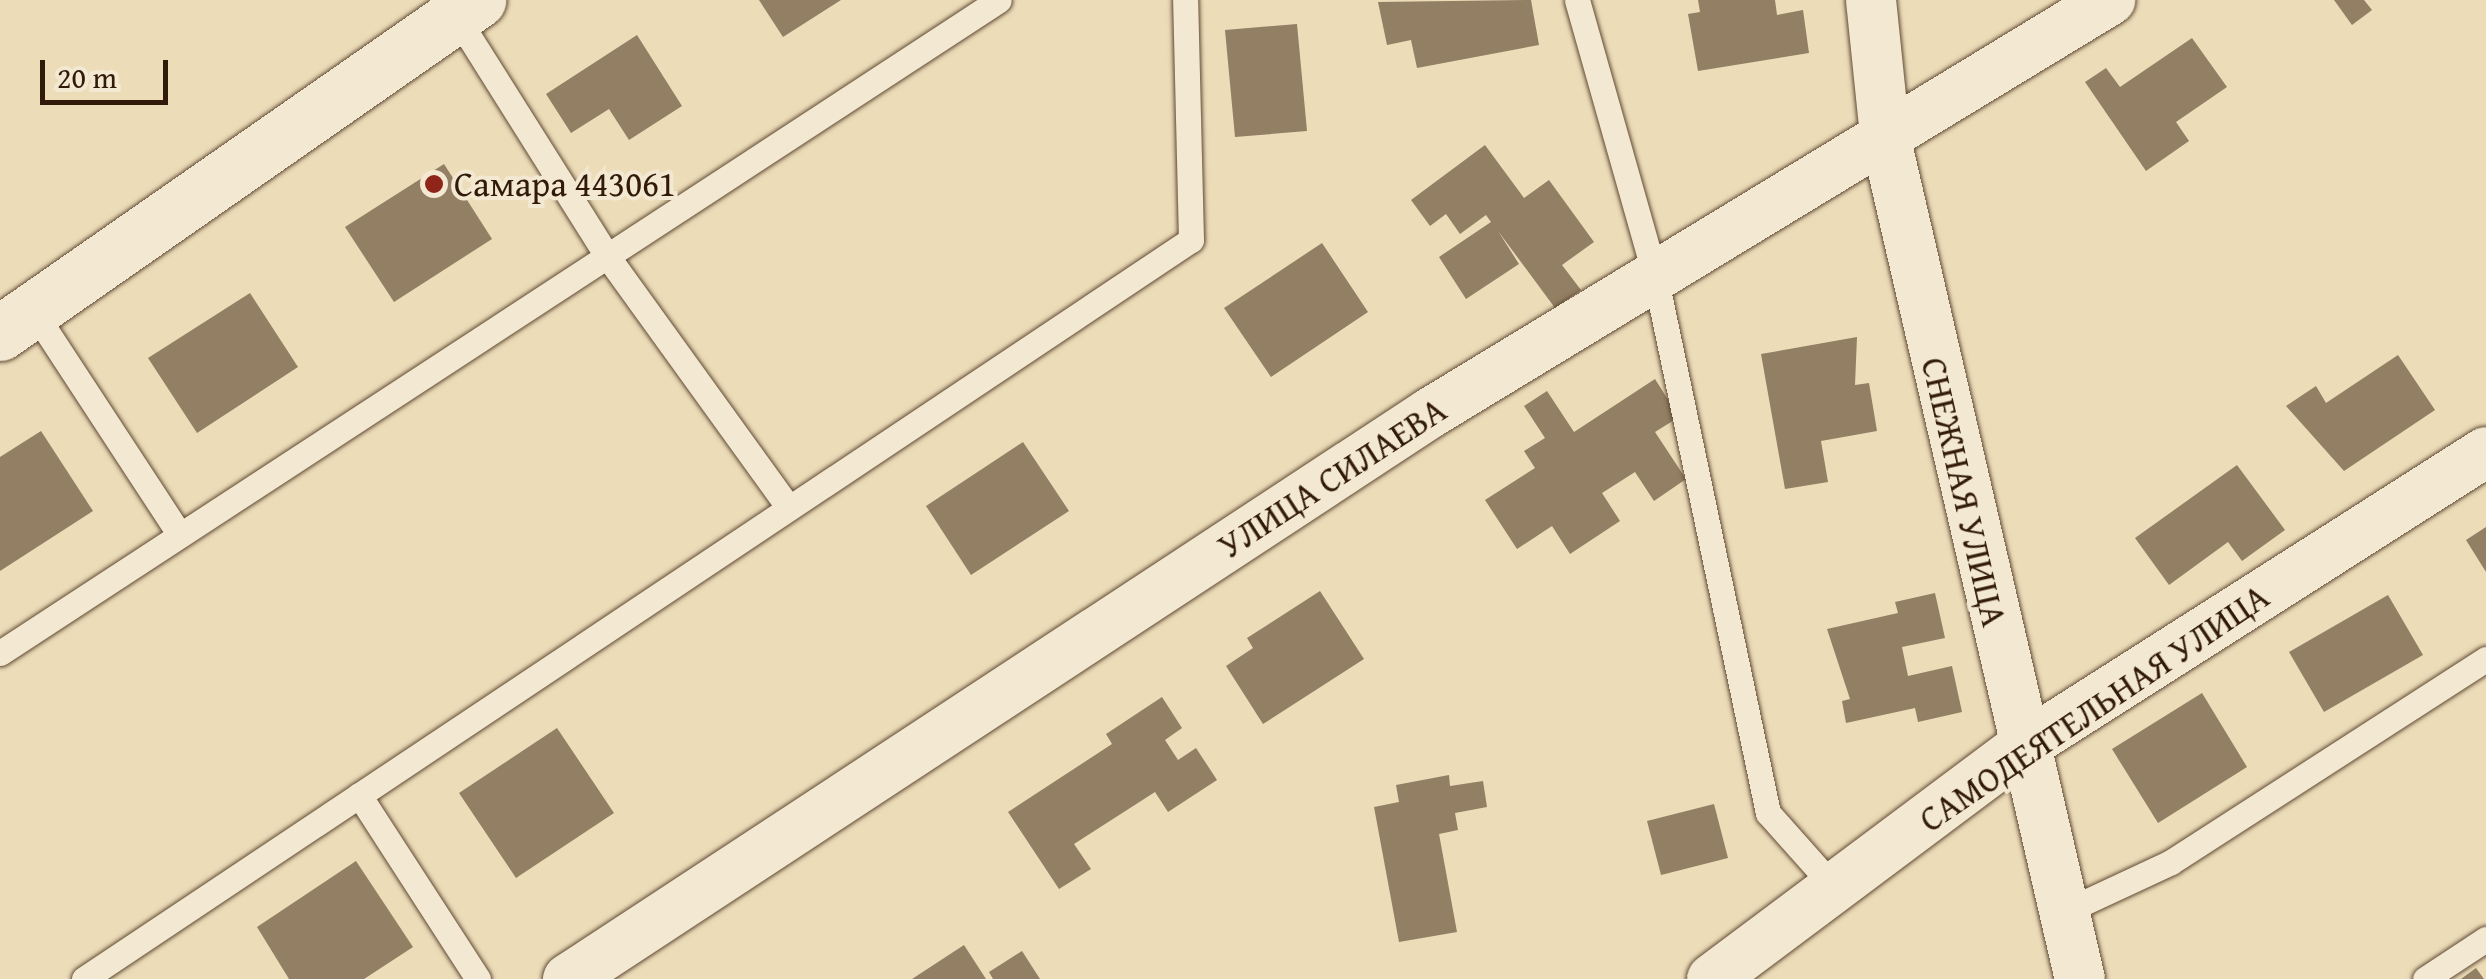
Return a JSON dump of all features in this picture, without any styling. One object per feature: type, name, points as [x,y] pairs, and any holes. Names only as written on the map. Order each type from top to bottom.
[{"type":"main road","points":[[17,322],[467,8]]},
{"type":"street","name":"СНЕЖНАЯ УЛИЦА","points":[[1870,0],[1884,136],[2021,748],[2080,979]]},
{"type":"street","name":"УЛИЦА СИЛАЕВА","points":[[568,979],[1656,275],[2110,0]]},
{"type":"street","name":"САМОДЕЯТЕЛЬНАЯ УЛИЦА","points":[[1712,979],[2021,748],[2486,452]]},
{"type":"lane","points":[[0,653],[604,253],[999,0]]},
{"type":"lane","points":[[84,979],[1191,240],[1186,0]]},
{"type":"lane","points":[[1577,0],[1656,275],[1768,812],[1833,886]]},
{"type":"lane","points":[[467,8],[604,253],[789,508]]},
{"type":"lane","points":[[17,322],[180,534]]},
{"type":"lane","points":[[2064,912],[2170,862],[2486,659]]},
{"type":"lane","points":[[359,796],[478,979]]},
{"type":"lane","points":[[2424,979],[2486,938]]},
{"type":"building","points":[[759,0],[841,0],[783,37]]},
{"type":"building","points":[[1531,0],[1539,45],[1417,68],[1411,40],[1387,45],[1378,2]]},
{"type":"building","points":[[1698,0],[1775,0],[1777,15],[1803,10],[1809,53],[1698,71],[1688,14],[1700,12]]},
{"type":"building","points":[[2334,0],[2364,0],[2372,10],[2352,25]]},
{"type":"building","points":[[1297,24],[1307,131],[1235,137],[1225,30]]},
{"type":"building","points":[[637,35],[682,106],[629,140],[609,109],[571,133],[546,94]]},
{"type":"building","points":[[2192,38],[2227,87],[2176,122],[2189,141],[2146,171],[2085,82],[2106,68],[2120,87]]},
{"type":"building","points":[[1485,145],[1524,198],[1549,180],[1594,242],[1562,265],[1581,290],[1555,308],[1498,231],[1519,264],[1466,299],[1439,257],[1491,222],[1486,215],[1460,234],[1446,214],[1430,226],[1411,200]]},
{"type":"building","points":[[444,164],[492,239],[394,302],[345,227]]},
{"type":"building","points":[[1322,243],[1368,312],[1271,377],[1224,308]]},
{"type":"building","points":[[250,293],[298,367],[197,433],[148,358]]},
{"type":"building","points":[[1857,337],[1855,385],[1869,383],[1877,431],[1821,441],[1828,482],[1785,489],[1761,354]]},
{"type":"building","points":[[2398,355],[2435,410],[2344,471],[2286,406],[2316,386],[2326,403]]},
{"type":"building","points":[[1655,379],[1679,417],[1655,432],[1686,479],[1654,501],[1635,472],[1602,493],[1620,521],[1570,554],[1552,526],[1517,549],[1485,500],[1535,468],[1524,451],[1545,438],[1524,406],[1547,391],[1574,432]]},
{"type":"building","points":[[41,431],[93,511],[0,571],[0,457]]},
{"type":"building","points":[[1023,442],[1069,511],[971,575],[926,506]]},
{"type":"building","points":[[2237,465],[2285,530],[2242,561],[2228,542],[2169,585],[2135,538]]},
{"type":"building","points":[[2486,527],[2486,572],[2466,540]]},
{"type":"building","points":[[1320,591],[1364,659],[1263,724],[1226,666],[1253,648],[1247,638]]},
{"type":"building","points":[[1935,593],[1945,638],[1902,647],[1908,676],[1952,666],[1962,712],[1918,722],[1915,708],[1846,723],[1842,701],[1850,699],[1827,629],[1898,613],[1895,602]]},
{"type":"building","points":[[2388,595],[2423,655],[2324,712],[2289,652]]},
{"type":"building","points":[[2202,693],[2247,767],[2158,823],[2112,749]]},
{"type":"building","points":[[1162,697],[1182,728],[1165,740],[1178,760],[1196,748],[1217,780],[1168,812],[1155,792],[1074,844],[1091,869],[1059,889],[1008,812],[1112,744],[1106,734]]},
{"type":"building","points":[[557,728],[614,813],[516,878],[459,793]]},
{"type":"building","points":[[1449,775],[1450,786],[1483,781],[1487,807],[1455,813],[1458,830],[1439,834],[1457,932],[1399,942],[1374,807],[1399,802],[1396,785]]},
{"type":"building","points":[[1714,804],[1728,858],[1661,875],[1647,821]]},
{"type":"building","points":[[356,861],[413,947],[364,979],[289,979],[257,927]]},
{"type":"building","points":[[964,945],[986,979],[912,979]]},
{"type":"building","points":[[1022,951],[1040,979],[993,979],[989,972]]},
{"type":"building","points":[[2476,968],[2484,979],[2461,979]]},
{"type":"place","name":"Самара 443061","points":[[434,184]]}]
